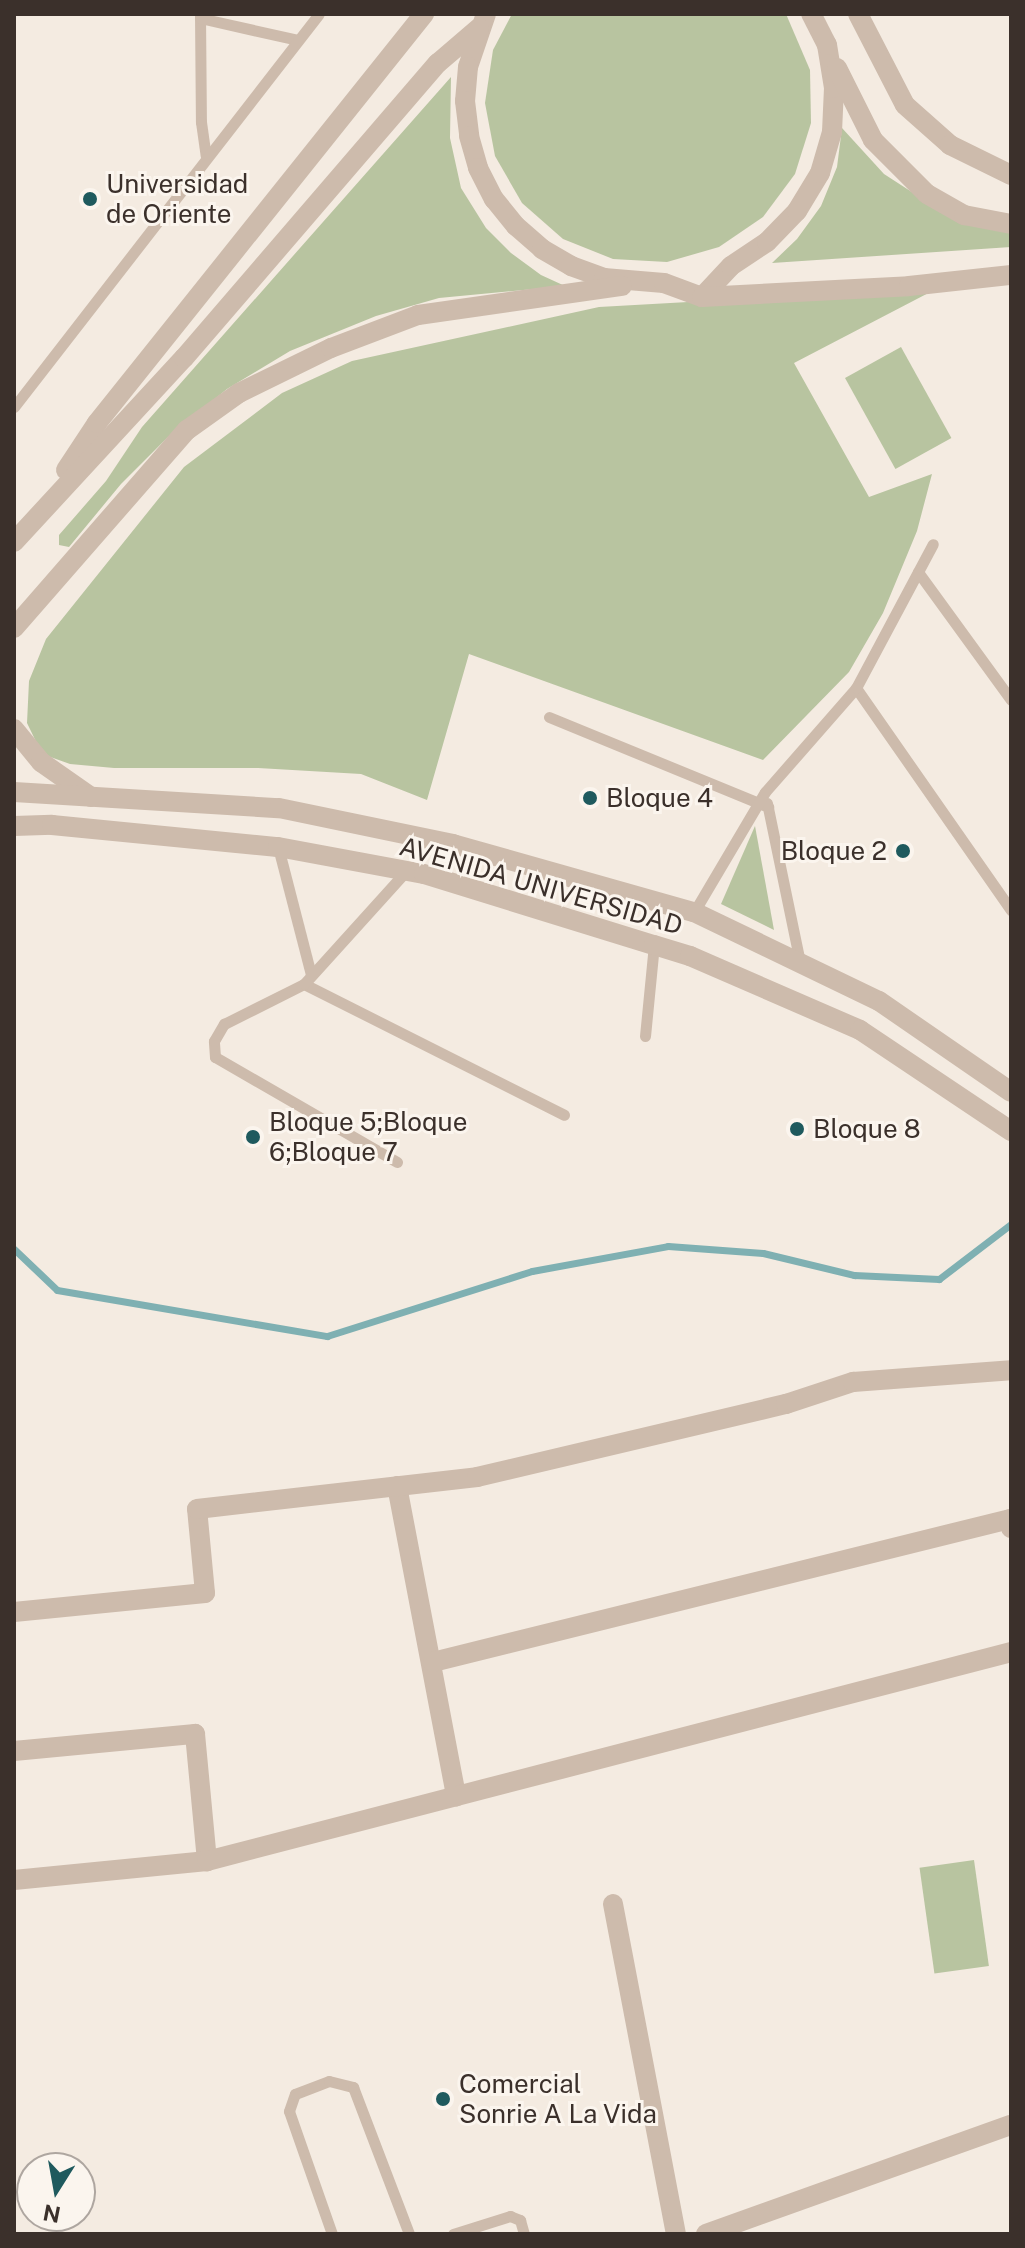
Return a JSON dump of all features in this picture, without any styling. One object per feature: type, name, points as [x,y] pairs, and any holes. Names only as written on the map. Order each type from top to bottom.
[{"type":"street","points":[[35,516],[97,423],[424,14]]},
{"type":"street","points":[[811,14],[858,115],[873,140],[927,194],[964,215],[1011,224]]},
{"type":"street","points":[[858,14],[905,105],[950,145],[1011,175]]},
{"type":"street","points":[[14,542],[184,358],[438,63],[483,21]]},
{"type":"street","points":[[483,21],[468,67],[465,101],[475,157],[494,199],[516,226],[542,249],[571,266],[604,278],[638,283]]},
{"type":"street","points":[[702,297],[731,266],[767,242],[797,211],[820,173],[832,132],[834,88],[827,45]]},
{"type":"street","points":[[14,628],[187,430],[239,393],[331,348],[418,315],[638,283],[664,283],[702,297],[909,286],[1011,275]]},
{"type":"street","points":[[14,729],[41,762],[91,797]]},
{"type":"street","name":"AVENIDA UNIVERSIDAD","points":[[14,792],[279,808],[453,844],[694,912],[879,1001],[1011,1092]]},
{"type":"street","name":"AVENIDA UNIVERSIDAD","points":[[14,826],[82,828],[278,847],[406,871],[690,956],[860,1030],[1011,1131]]},
{"type":"street","points":[[14,1612],[205,1593],[197,1509],[477,1477],[786,1404],[853,1382],[1011,1370]]},
{"type":"street","points":[[397,1486],[433,1662],[456,1796]]},
{"type":"street","points":[[433,1662],[1010,1519],[1011,1528]]},
{"type":"street","points":[[14,1880],[207,1861],[1011,1652]]},
{"type":"street","points":[[14,1751],[195,1734],[207,1861]]},
{"type":"street","points":[[613,1904],[676,2234]]},
{"type":"street","points":[[706,2234],[1011,2125]]},
{"type":"lane","points":[[14,407],[319,14]]},
{"type":"lane","points":[[206,156],[201,122],[200,16],[298,40]]},
{"type":"lane","points":[[800,963],[763,805],[765,792],[856,688],[933,544]]},
{"type":"lane","points":[[918,572],[1011,700]]},
{"type":"lane","points":[[856,688],[1011,910]]},
{"type":"lane","points":[[549,717],[763,805]]},
{"type":"lane","points":[[694,912],[763,805]]},
{"type":"lane","points":[[278,847],[308,980],[564,1115]]},
{"type":"lane","points":[[397,1162],[215,1057],[214,1041],[224,1024],[308,980],[406,871]]},
{"type":"lane","points":[[645,1036],[654,945]]},
{"type":"lane","points":[[332,2234],[289,2105],[295,2094],[329,2081],[353,2087],[409,2234]]},
{"type":"lane","points":[[453,2234],[510,2216],[520,2220],[524,2234]]},
{"type":"green space","points":[[512,14],[786,14],[810,70],[811,123],[795,174],[763,217],[719,247],[667,262],[613,259],[563,239],[522,203],[495,156],[485,103],[493,50]]},
{"type":"green space","points":[[451,77],[450,138],[461,188],[486,228],[511,253],[541,275],[565,286],[439,298],[376,316],[290,351],[227,389],[169,436],[121,484],[69,547],[59,545],[59,535],[106,481],[142,427]]},
{"type":"green space","points":[[842,128],[884,174],[918,196],[1011,221],[1011,247],[772,263],[797,239],[821,206],[837,167]]},
{"type":"green space","points":[[938,288],[794,363],[869,497],[932,474],[917,531],[883,613],[849,672],[763,760],[469,654],[427,800],[361,774],[258,768],[114,768],[70,764],[42,754],[27,723],[29,681],[46,639],[184,467],[282,393],[352,361],[599,307]]},
{"type":"green space","points":[[901,347],[951,438],[895,469],[845,378]]},
{"type":"green space","points":[[755,826],[774,930],[721,904]]},
{"type":"green space","points":[[974,1860],[989,1966],[934,1974],[920,1868]]},
{"type":"waterway","points":[[14,1249],[57,1290],[327,1336],[532,1271],[668,1246],[763,1253],[854,1275],[939,1279],[1011,1224]]},
{"type":"place","name":"Universidad de Oriente","points":[[90,199]]},
{"type":"place","name":"Bloque 4","points":[[590,798]]},
{"type":"place","name":"Bloque 2","points":[[903,851]]},
{"type":"place","name":"Bloque 8","points":[[797,1129]]},
{"type":"place","name":"Bloque 5;Bloque 6;Bloque 7","points":[[253,1137]]},
{"type":"place","name":"Comercial Sonrie A La Vida","points":[[443,2099]]}]
